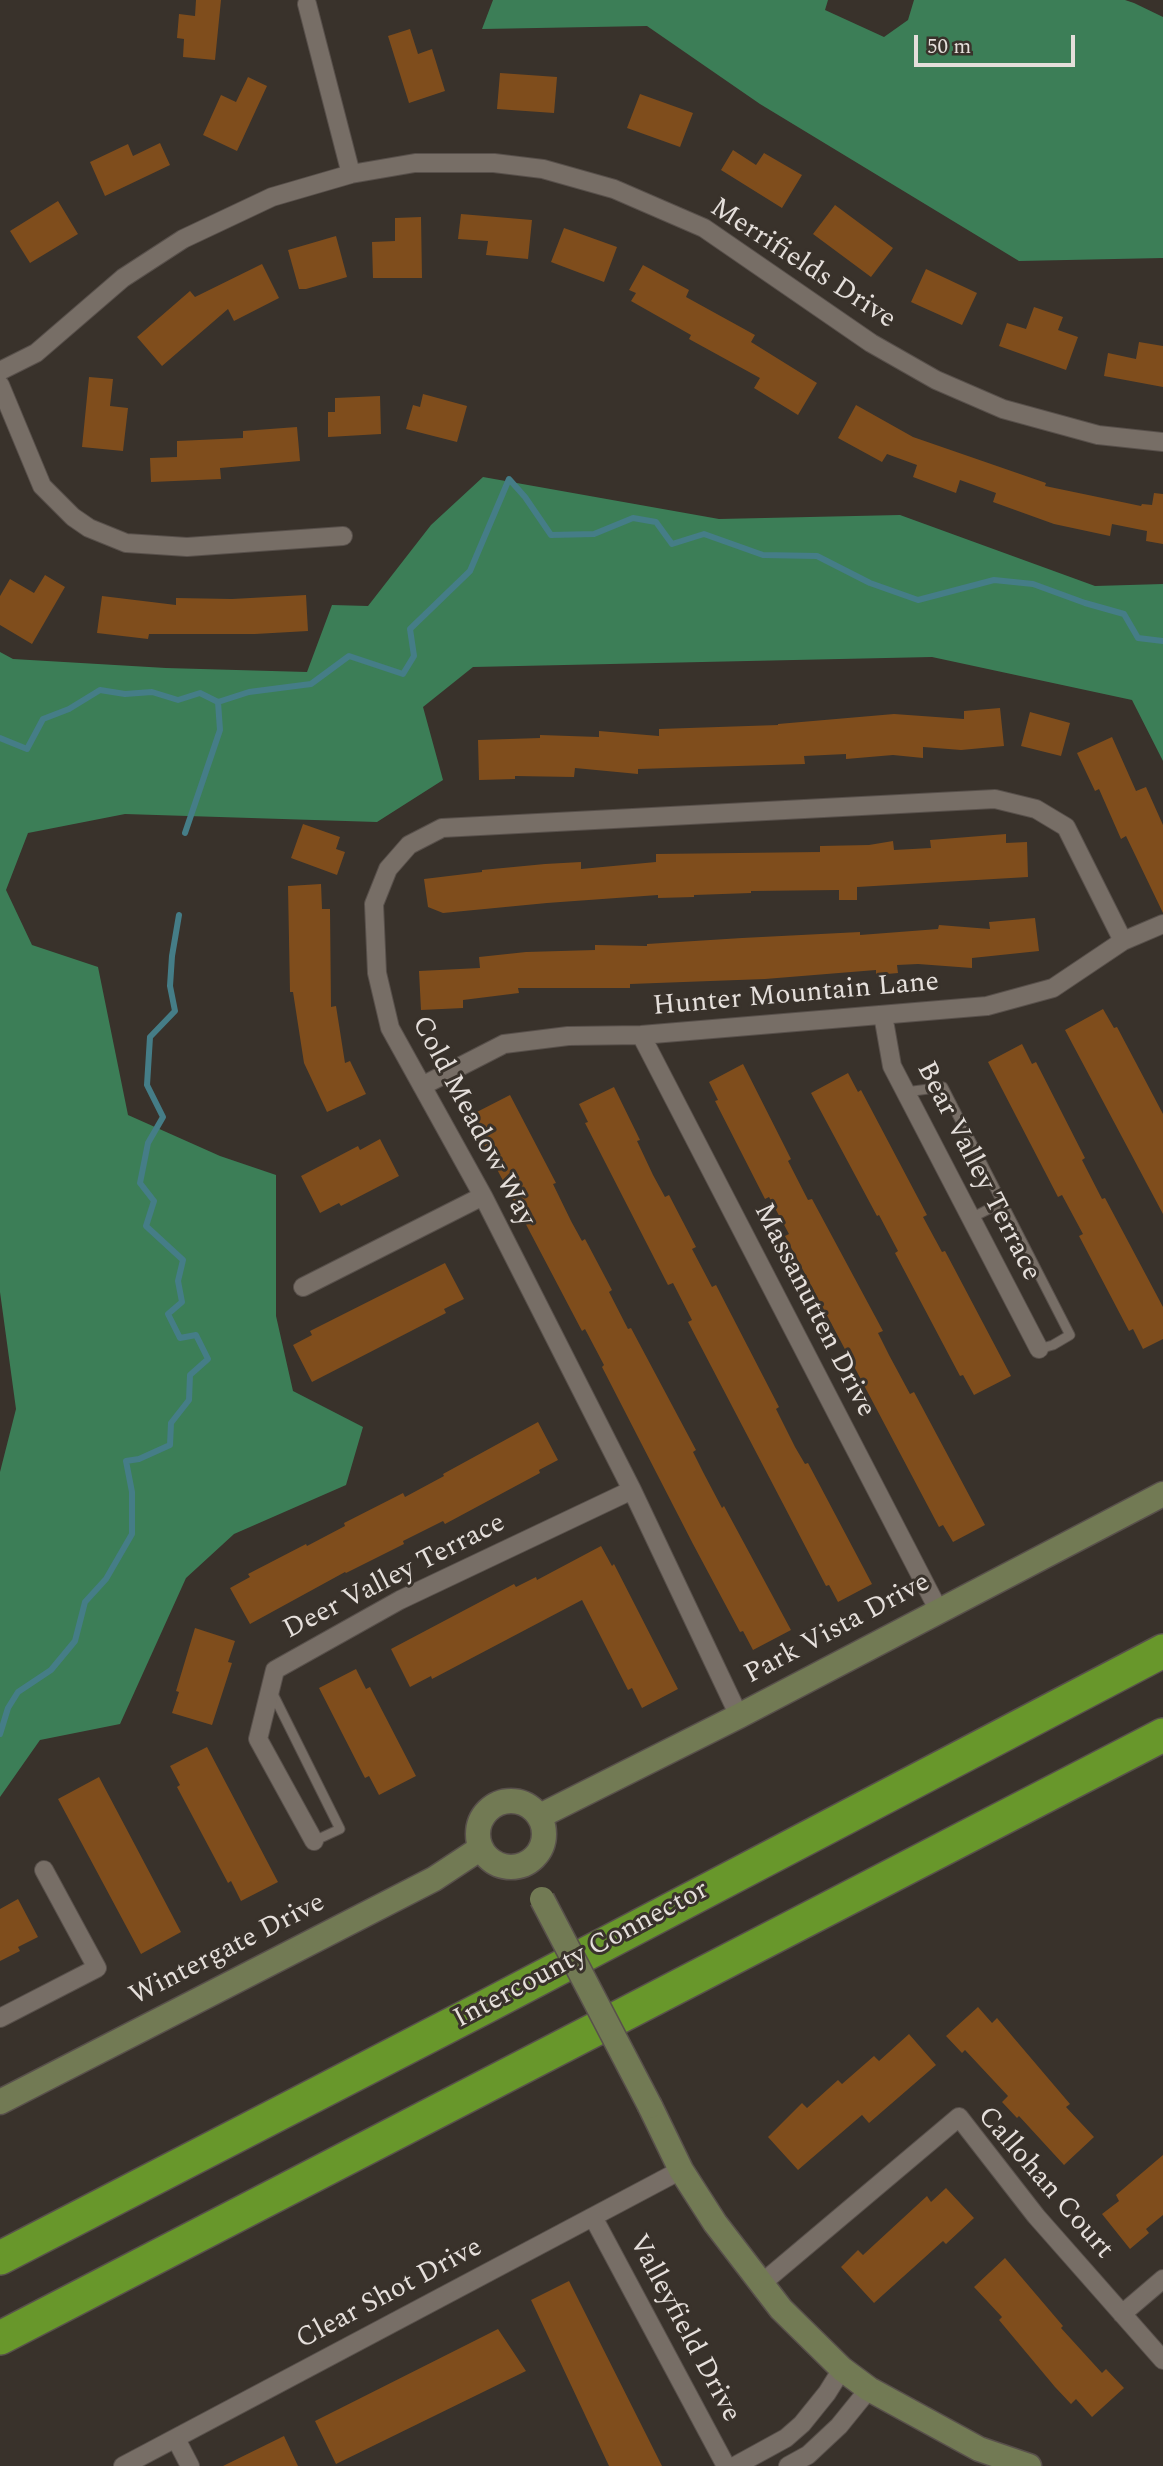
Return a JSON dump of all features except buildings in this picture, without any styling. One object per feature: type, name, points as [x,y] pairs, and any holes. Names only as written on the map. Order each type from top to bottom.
[{"type":"highway","name":"Intercounty Connector","points":[[0,2258],[509,1995],[1163,1651]]},
{"type":"highway","points":[[0,2338],[1163,1735]]},
{"type":"street","points":[[307,4],[351,174]]},
{"type":"street","name":"Merrifields Drive","points":[[0,371],[36,352],[123,278],[183,239],[272,197],[351,174],[415,163],[494,163],[543,169],[614,188],[704,228],[871,343],[936,380],[1003,409],[1098,435],[1163,442]]},
{"type":"street","points":[[0,385],[43,486],[73,517],[89,528],[126,543],[187,547],[343,536]]},
{"type":"street","name":"Cold Meadow Way","points":[[739,1716],[632,1490],[483,1196],[390,1028],[377,973],[374,904],[388,869],[409,845],[442,828],[995,799],[1036,809],[1066,827],[1123,941]]},
{"type":"street","name":"Hunter Mountain Lane","points":[[422,1086],[504,1044],[568,1036],[641,1035],[988,1006],[1053,988],[1123,941],[1163,924]]},
{"type":"street","name":"Bear Valley Terrace","points":[[883,1015],[892,1066],[1039,1349]]},
{"type":"street","name":"Massanutten Drive","points":[[641,1035],[939,1611]]},
{"type":"street","points":[[303,1287],[483,1196]]},
{"type":"street","name":"Deer Valley Terrace","points":[[313,1841],[258,1739],[275,1670],[389,1606],[632,1490]]},
{"type":"street","name":"Park Vista Drive","points":[[540,1816],[739,1716],[1163,1494]]},
{"type":"street","points":[[511,1801],[522,1802],[540,1816],[545,1832],[539,1855],[523,1866],[509,1868],[487,1858],[481,1848],[478,1826],[490,1808],[511,1801]]},
{"type":"street","name":"Wintergate Drive","points":[[0,2102],[434,1879],[481,1848]]},
{"type":"street","points":[[523,1866],[681,2169],[715,2222],[781,2309],[842,2369],[869,2389],[979,2449],[1029,2466]]},
{"type":"street","points":[[0,2018],[97,1968],[44,1870]]},
{"type":"street","name":"Callohan Court","points":[[761,2284],[959,2117],[1036,2216],[1163,2360]]},
{"type":"street","name":"Clear Shot Drive","points":[[123,2466],[681,2169]]},
{"type":"street","name":"Valleyfield Drive","points":[[593,2217],[726,2466]]},
{"type":"street","points":[[1122,2314],[1163,2279]]},
{"type":"street","points":[[735,2466],[786,2438],[802,2424],[842,2369]]},
{"type":"street","points":[[788,2466],[808,2455],[839,2426],[869,2389]]},
{"type":"street","points":[[176,2439],[190,2466]]},
{"type":"lane","points":[[906,1092],[943,1087],[1070,1335],[1053,1345],[1039,1349]]},
{"type":"lane","points":[[971,1218],[1001,1203]]},
{"type":"lane","points":[[271,1689],[340,1829],[313,1841]]},
{"type":"green space","points":[[493,0],[828,0],[825,10],[884,37],[908,20],[914,0],[1125,0],[1134,3],[1163,17],[1163,258],[1019,261],[760,104],[647,26],[482,29]]},
{"type":"green space","points":[[483,477],[719,519],[900,515],[1095,586],[1163,584],[1163,761],[1132,700],[932,657],[473,667],[423,707],[443,780],[377,822],[125,814],[28,833],[6,890],[32,945],[98,967],[128,1115],[220,1156],[276,1175],[276,1316],[293,1391],[363,1427],[346,1485],[234,1534],[186,1578],[120,1724],[40,1740],[0,1797],[0,1472],[16,1409],[0,1292],[0,652],[13,659],[166,668],[307,672],[332,605],[368,606],[431,525]]},
{"type":"waterway","points":[[185,833],[220,730],[218,702],[249,692],[311,684],[349,656],[403,674],[414,656],[410,629],[470,571],[509,479],[551,535],[594,534],[633,518],[656,522],[672,544],[704,534],[763,555],[817,556],[870,583],[918,600],[994,580],[1033,584],[1124,614],[1138,638],[1163,641]]},
{"type":"waterway","points":[[0,738],[27,749],[43,719],[69,709],[100,690],[125,694],[152,692],[178,700],[200,693],[218,702]]},
{"type":"waterway","points":[[0,1734],[8,1708],[18,1692],[51,1670],[75,1641],[85,1602],[106,1579],[132,1534],[132,1492],[126,1461],[139,1459],[170,1445],[171,1423],[189,1400],[190,1375],[208,1359],[196,1335],[180,1338],[168,1314],[182,1302],[178,1281],[183,1260],[146,1226],[154,1201],[140,1183],[148,1143],[163,1117],[147,1085],[150,1037],[175,1011],[170,986],[179,915]]}]
